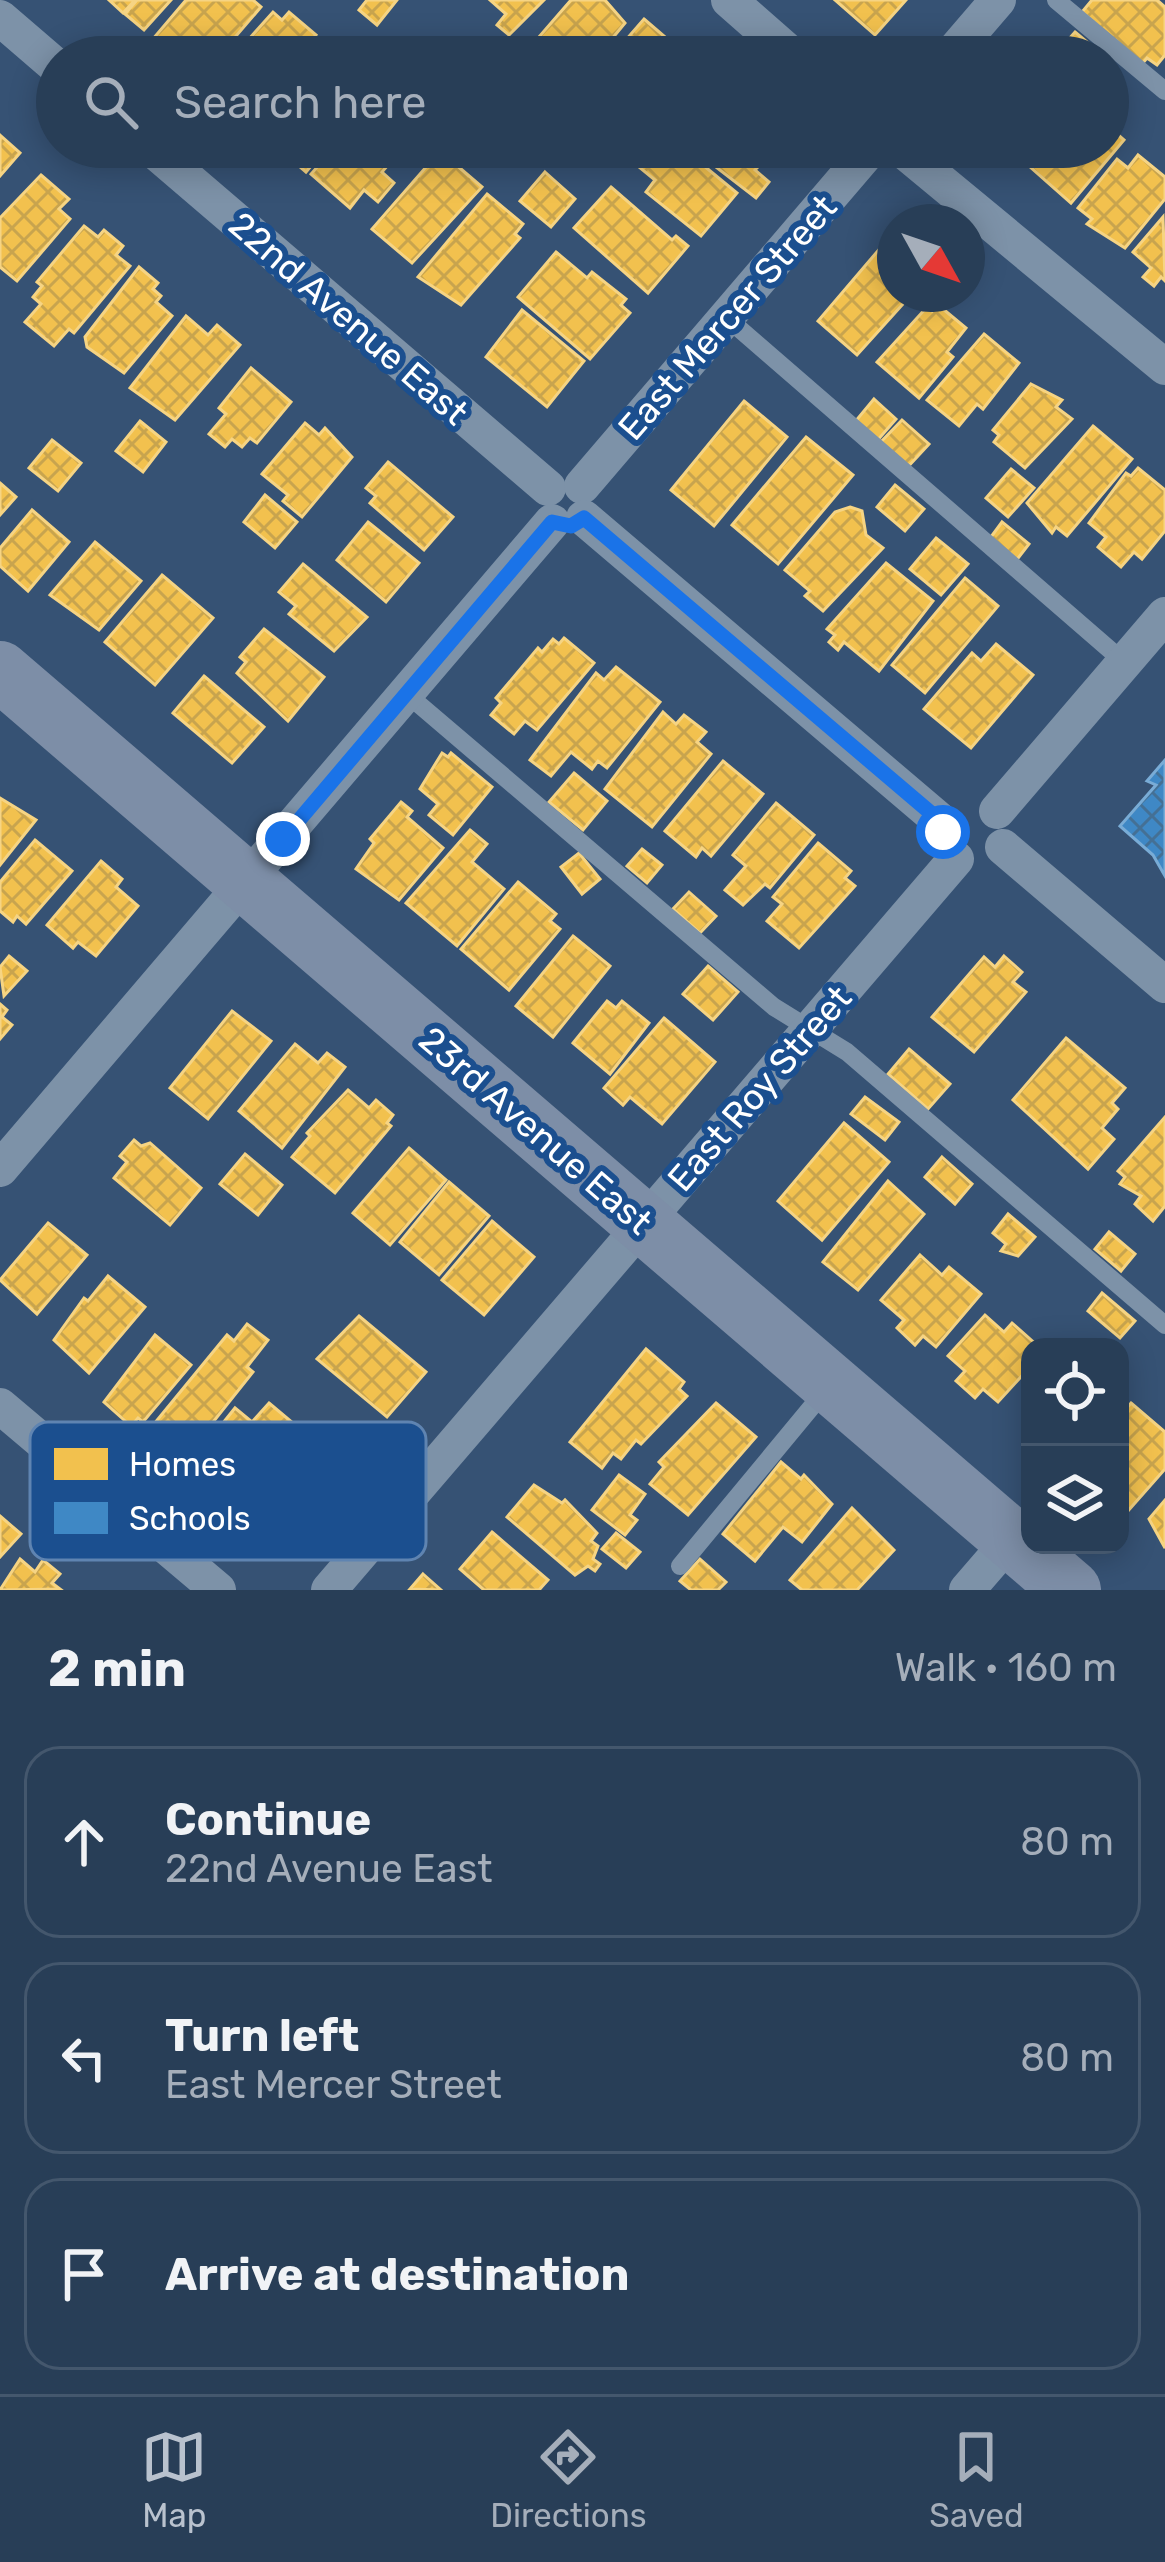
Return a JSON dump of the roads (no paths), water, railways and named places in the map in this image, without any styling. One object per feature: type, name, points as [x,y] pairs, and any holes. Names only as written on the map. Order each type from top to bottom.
[{"type":"main road","name":"23rd Avenue East","points":[[0,671],[1071,1590]]},
{"type":"street","points":[[729,0],[770,36]]},
{"type":"street","points":[[967,36],[998,0]]},
{"type":"street","points":[[0,18],[36,49]]},
{"type":"street","name":"22nd Avenue East","points":[[175,168],[566,503],[950,842]]},
{"type":"street","name":"East Mercer Street","points":[[0,1169],[854,168]]},
{"type":"street","points":[[924,168],[1165,367]]},
{"type":"street","points":[[1165,615],[1124,662],[1000,829],[986,863],[950,842],[969,802],[1000,829],[1165,985]]},
{"type":"street","name":"East Roy Street","points":[[426,1476],[811,1028],[950,842]]},
{"type":"street","points":[[0,1406],[30,1431]]},
{"type":"street","points":[[968,1590],[1011,1539]]},
{"type":"street","points":[[182,1560],[218,1590]]},
{"type":"street","name":"East Roy Street","points":[[328,1590],[354,1560]]},
{"type":"lane","points":[[1056,0],[1099,36]]},
{"type":"lane","points":[[1129,61],[1165,91]]},
{"type":"lane","points":[[727,318],[1124,662]]},
{"type":"lane","points":[[408,695],[774,1006],[847,1052],[1165,1325]]},
{"type":"lane","points":[[680,1566],[831,1383]]}]
